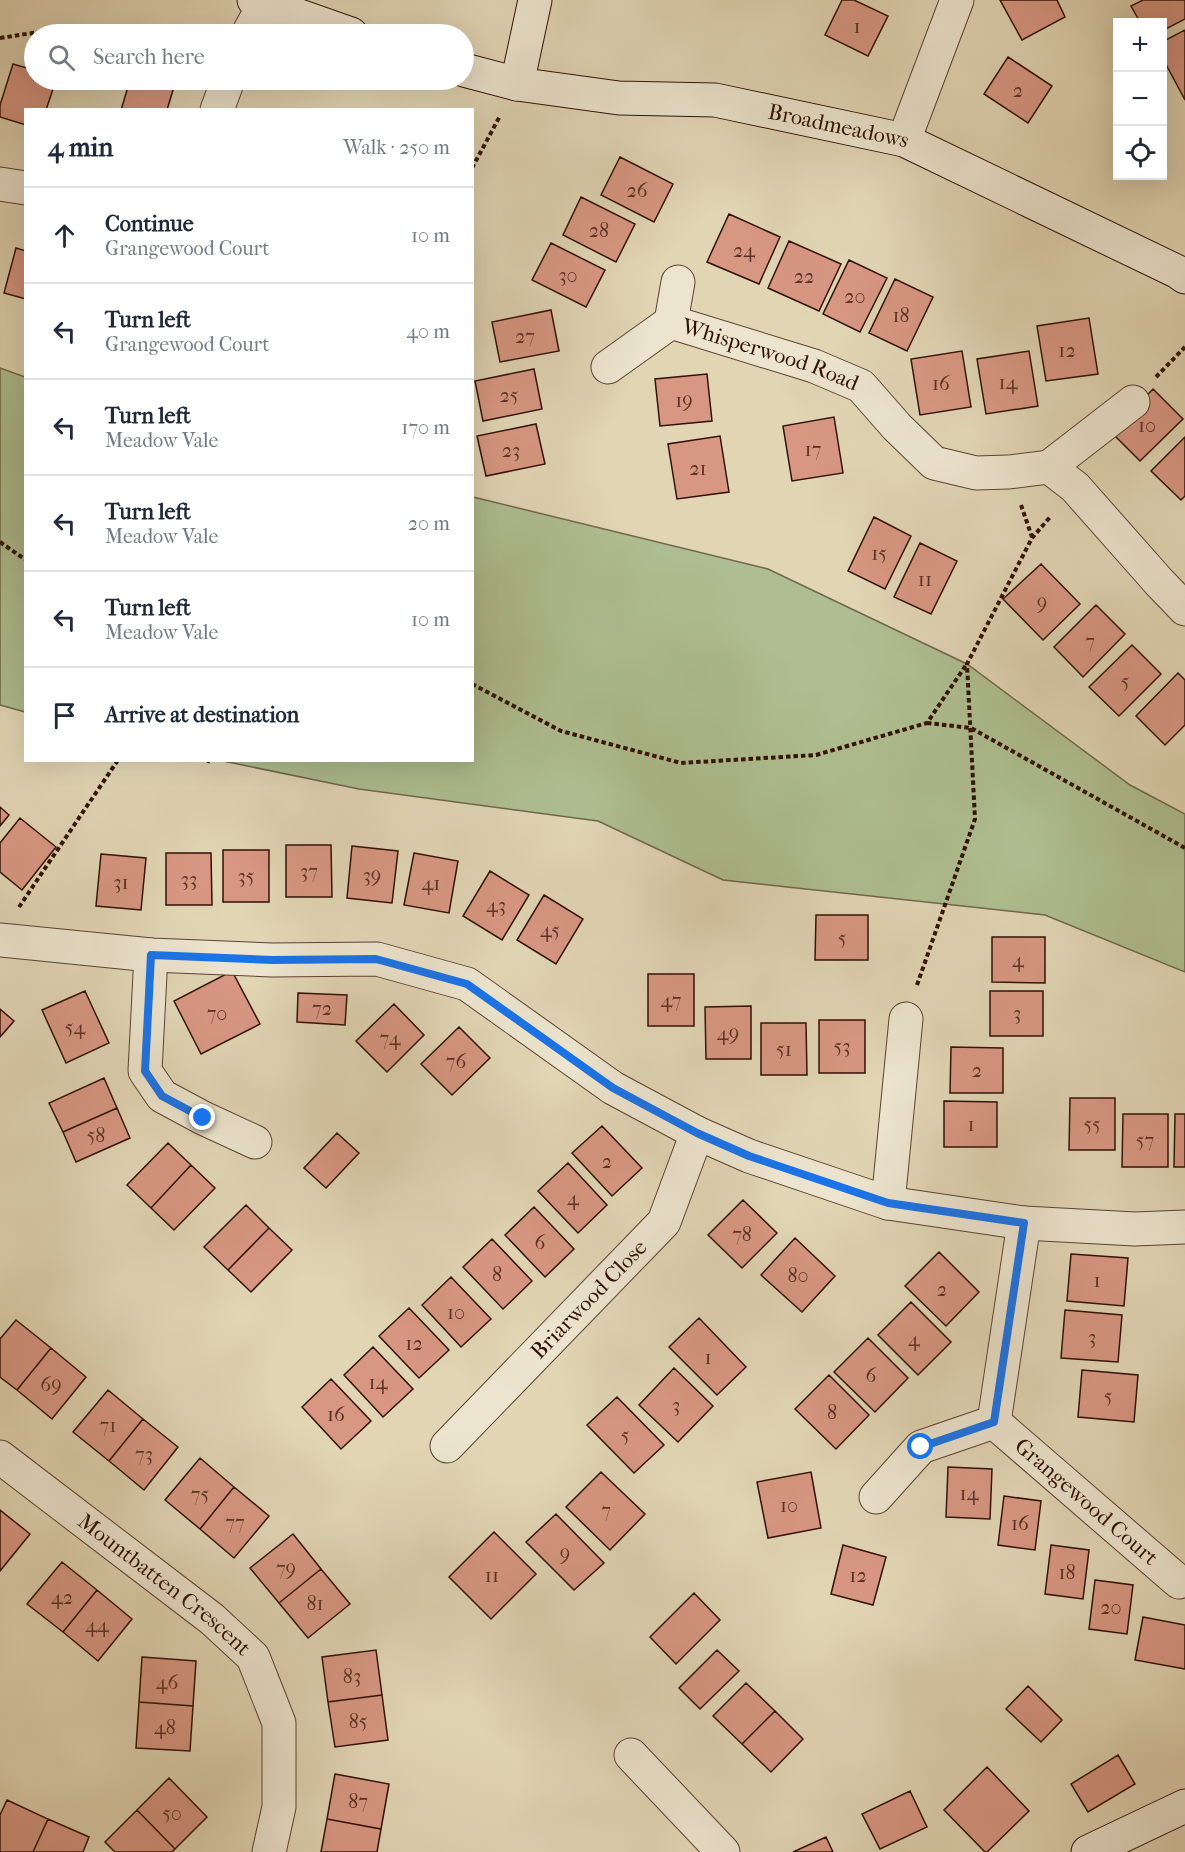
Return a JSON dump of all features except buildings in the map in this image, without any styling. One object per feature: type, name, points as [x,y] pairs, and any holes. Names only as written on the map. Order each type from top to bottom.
[{"type":"street","points":[[517,84],[535,0]]},
{"type":"street","points":[[904,140],[957,0]]},
{"type":"street","points":[[252,24],[260,1],[323,24]]},
{"type":"street","name":"Broadmeadows","points":[[474,73],[517,84],[619,98],[715,100],[904,140],[1178,272],[1185,278]]},
{"type":"street","points":[[218,108],[224,90]]},
{"type":"street","points":[[0,184],[24,188]]},
{"type":"street","name":"Whisperwood Road","points":[[608,367],[671,322],[678,282]]},
{"type":"street","name":"Whisperwood Road","points":[[671,322],[814,366],[861,386],[897,428],[934,463],[976,473],[1049,468]]},
{"type":"street","points":[[1132,402],[1049,468],[1075,488],[1185,609]]},
{"type":"street","points":[[7,928],[151,955],[272,960],[376,959],[467,984],[613,1088],[697,1133],[749,1156],[888,1203],[1024,1223],[1135,1229],[1185,1227]]},
{"type":"street","points":[[151,955],[145,1071],[162,1096],[255,1142]]},
{"type":"street","points":[[888,1203],[906,1019]]},
{"type":"street","name":"Briarwood Close","points":[[447,1446],[664,1222],[697,1133]]},
{"type":"street","name":"Grangewood Court","points":[[994,1422],[1024,1223]]},
{"type":"street","name":"Grangewood Court","points":[[876,1497],[921,1447],[994,1422]]},
{"type":"street","name":"Grangewood Court","points":[[994,1422],[1179,1582]]},
{"type":"street","name":"Mountbatten Crescent","points":[[0,1457],[212,1619],[253,1657],[279,1723],[279,1808],[268,1852]]},
{"type":"street","points":[[631,1755],[723,1852]]},
{"type":"street","points":[[1088,1852],[1185,1806]]},
{"type":"path","points":[[0,38],[24,34]]},
{"type":"path","points":[[474,164],[517,84]]},
{"type":"path","points":[[927,723],[968,664],[1032,538],[1075,488]]},
{"type":"path","points":[[0,542],[24,559]]},
{"type":"path","points":[[906,1019],[975,819],[968,664]]},
{"type":"path","points":[[474,685],[561,731],[681,763],[816,755],[927,723],[971,728],[1185,848]]},
{"type":"path","points":[[7,928],[117,762]]},
{"type":"green space","points":[[0,368],[24,377],[24,712],[0,705]]},
{"type":"green space","points":[[474,497],[768,569],[967,664],[1130,785],[1185,814],[1185,972],[1045,915],[723,880],[598,821],[359,789],[228,762],[474,762]]},
{"type":"route","points":[[203,1118],[162,1096],[145,1071],[151,955],[272,960],[376,959],[467,984],[613,1088],[697,1133],[749,1156],[888,1203],[1024,1223],[994,1422],[921,1447]]}]
